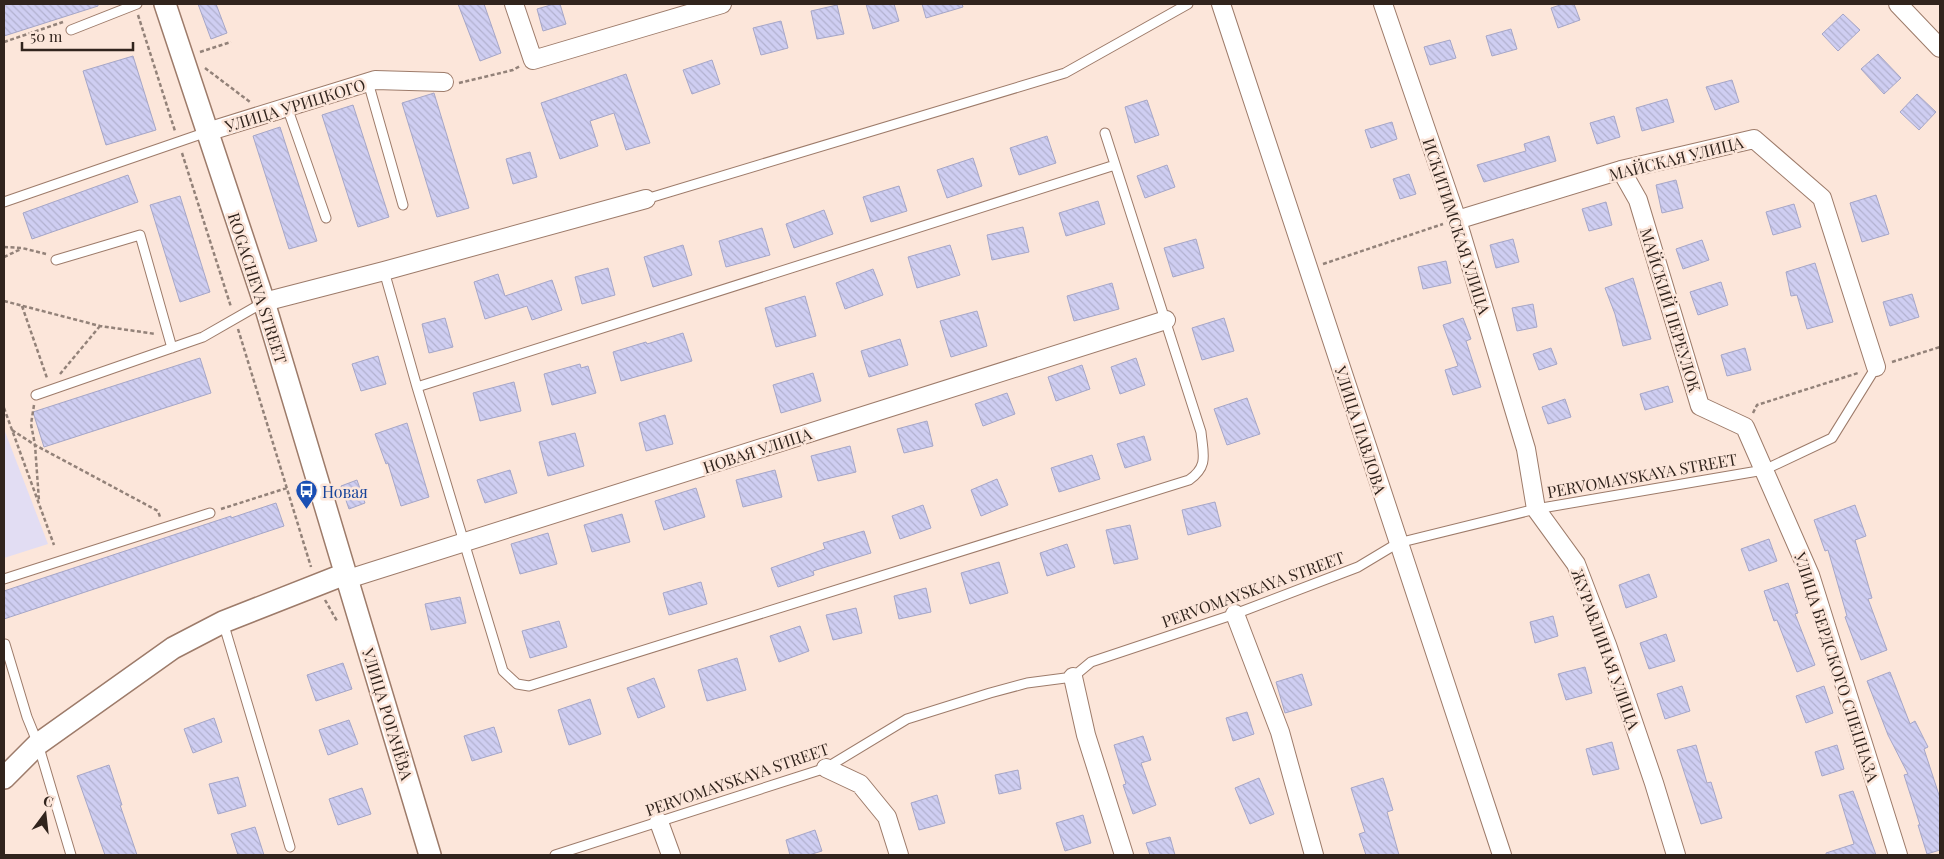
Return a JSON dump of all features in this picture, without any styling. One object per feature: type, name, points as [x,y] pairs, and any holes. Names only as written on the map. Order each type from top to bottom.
[{"type":"street","name":"ROGACHEVA STREET","points":[[165,4],[264,302],[346,576]]},
{"type":"street","points":[[514,4],[533,60],[687,9],[722,4]]},
{"type":"street","name":"УЛИЦА ПАВЛОВА","points":[[1221,4],[1502,855]]},
{"type":"street","name":"ИСКИТИМСКАЯ УЛИЦА","points":[[1383,4],[1457,220],[1526,449]]},
{"type":"street","points":[[1898,4],[1940,48]]},
{"type":"street","name":"УЛИЦА УРИЦКОГО","points":[[207,132],[375,80],[444,82]]},
{"type":"street","name":"МАЙСКАЯ УЛИЦА","points":[[1457,220],[1621,170],[1754,139],[1822,198],[1876,367]]},
{"type":"street","name":"МАЙСКИЙ ПЕРЕУЛОК","points":[[1621,170],[1638,200],[1700,406],[1745,427]]},
{"type":"street","points":[[264,302],[646,199]]},
{"type":"street","name":"НОВАЯ УЛИЦА","points":[[346,576],[465,542],[1166,320]]},
{"type":"street","name":"УЛИЦА БЕРДСКОГО СПЕЦНАЗА","points":[[1745,427],[1810,575],[1898,855]]},
{"type":"street","name":"ЖУРАВЛИНАЯ УЛИЦА","points":[[1526,449],[1536,509],[1576,564],[1607,645],[1654,783],[1676,855]]},
{"type":"street","points":[[4,778],[38,744],[174,648],[223,622],[346,576]]},
{"type":"street","name":"УЛИЦА РОГАЧЁВА","points":[[346,576],[430,855]]},
{"type":"street","points":[[1235,614],[1280,732],[1314,855]]},
{"type":"street","points":[[1073,677],[1086,735],[1124,855]]},
{"type":"street","points":[[826,768],[860,784],[887,817],[899,855]]},
{"type":"street","points":[[659,822],[671,855]]},
{"type":"lane","points":[[71,30],[137,4]]},
{"type":"lane","points":[[646,199],[1065,73],[1188,4]]},
{"type":"lane","points":[[368,82],[403,204]]},
{"type":"lane","points":[[287,107],[326,218]]},
{"type":"lane","points":[[4,202],[207,132]]},
{"type":"lane","points":[[384,271],[503,671],[517,684],[529,686],[1180,483],[1189,480],[1199,473],[1204,460],[1201,432],[1104,133]]},
{"type":"lane","points":[[417,387],[1115,166]]},
{"type":"lane","points":[[59,259],[140,234],[172,348]]},
{"type":"lane","points":[[36,395],[203,337],[264,302]]},
{"type":"lane","name":"PERVOMAYSKAYA STREET","points":[[555,855],[826,768],[907,719],[1027,683],[1073,677],[1091,662],[1235,614],[1358,567],[1398,543],[1536,509],[1764,470],[1832,438],[1876,367]]},
{"type":"lane","points":[[4,579],[210,513]]},
{"type":"lane","points":[[223,622],[290,847]]},
{"type":"lane","points":[[4,644],[38,744],[71,855]]},
{"type":"path","points":[[201,59],[199,53],[231,42]]},
{"type":"path","points":[[444,82],[462,84],[513,70],[533,60]]},
{"type":"path","points":[[202,66],[265,114]]},
{"type":"path","points":[[1309,268],[1457,220]]},
{"type":"path","points":[[4,247],[22,248],[59,259]]},
{"type":"path","points":[[4,257],[22,248]]},
{"type":"path","points":[[4,301],[100,326],[169,336]]},
{"type":"path","points":[[22,306],[51,390]]},
{"type":"path","points":[[47,378],[59,375],[100,326]]},
{"type":"path","points":[[1745,427],[1757,405],[1940,347]]},
{"type":"path","points":[[36,395],[31,424],[35,445],[39,505]]},
{"type":"path","points":[[4,408],[54,545]]},
{"type":"path","points":[[12,430],[35,445],[158,511],[163,528]]},
{"type":"path","points":[[210,513],[287,488]]},
{"type":"shaded area","points":[[4,429],[48,544],[4,558]]},
{"type":"building","points":[[4,4],[98,4],[98,6],[4,36]]},
{"type":"building","points":[[198,4],[216,4],[227,33],[211,39]]},
{"type":"building","points":[[458,4],[484,4],[501,53],[480,61]]},
{"type":"building","points":[[560,4],[566,24],[543,31],[537,9]]},
{"type":"building","points":[[866,4],[894,4],[899,21],[873,29]]},
{"type":"building","points":[[922,4],[962,4],[963,7],[926,18]]},
{"type":"building","points":[[1563,4],[1574,4],[1580,20],[1558,28],[1551,8]]},
{"type":"building","points":[[837,5],[844,34],[817,39],[811,11]]},
{"type":"building","points":[[1843,14],[1860,30],[1838,51],[1822,34]]},
{"type":"building","points":[[781,21],[788,48],[761,55],[753,28]]},
{"type":"building","points":[[1511,29],[1517,49],[1492,56],[1486,36]]},
{"type":"building","points":[[1450,40],[1456,58],[1430,65],[1424,47]]},
{"type":"building","points":[[1878,54],[1901,78],[1884,94],[1861,69]]},
{"type":"building","points":[[133,56],[156,130],[106,145],[83,71]]},
{"type":"building","points":[[712,60],[720,84],[692,94],[683,70]]},
{"type":"building","points":[[626,74],[650,143],[626,150],[614,113],[590,121],[598,146],[560,159],[541,103]]},
{"type":"building","points":[[1732,80],[1739,102],[1715,110],[1706,87]]},
{"type":"building","points":[[434,93],[469,208],[437,217],[402,103]]},
{"type":"building","points":[[1917,94],[1936,112],[1919,130],[1900,112]]},
{"type":"building","points":[[1667,99],[1674,122],[1642,131],[1636,108]]},
{"type":"building","points":[[1147,100],[1159,135],[1135,143],[1125,107]]},
{"type":"building","points":[[353,105],[389,217],[358,227],[322,115]]},
{"type":"building","points":[[1614,116],[1620,137],[1597,144],[1590,123]]},
{"type":"building","points":[[1392,122],[1397,139],[1371,148],[1365,130]]},
{"type":"building","points":[[280,127],[317,241],[289,249],[253,136]]},
{"type":"building","points":[[1047,136],[1056,163],[1019,175],[1010,148]]},
{"type":"building","points":[[1549,136],[1556,161],[1484,182],[1477,165],[1526,151],[1524,144]]},
{"type":"building","points":[[530,152],[537,177],[513,184],[506,159]]},
{"type":"building","points":[[973,158],[982,186],[947,198],[937,170]]},
{"type":"building","points":[[1167,165],[1175,187],[1145,198],[1137,176]]},
{"type":"building","points":[[1409,174],[1416,194],[1400,199],[1393,179]]},
{"type":"building","points":[[128,175],[138,202],[32,239],[23,213]]},
{"type":"building","points":[[1676,180],[1683,208],[1662,213],[1656,185]]},
{"type":"building","points":[[899,186],[907,211],[871,222],[863,197]]},
{"type":"building","points":[[1876,195],[1889,234],[1862,242],[1850,203]]},
{"type":"building","points":[[180,196],[210,292],[180,302],[150,205]]},
{"type":"building","points":[[1098,201],[1105,224],[1066,236],[1059,213]]},
{"type":"building","points":[[1606,202],[1612,225],[1589,231],[1582,209]]},
{"type":"building","points":[[1794,204],[1801,227],[1773,235],[1766,212]]},
{"type":"building","points":[[824,210],[833,234],[794,248],[786,224]]},
{"type":"building","points":[[1023,227],[1029,252],[992,260],[987,235]]},
{"type":"building","points":[[762,228],[770,255],[726,267],[719,241]]},
{"type":"building","points":[[1196,239],[1204,268],[1173,277],[1164,248]]},
{"type":"building","points":[[1513,239],[1519,262],[1496,268],[1490,245]]},
{"type":"building","points":[[1702,240],[1709,260],[1683,269],[1676,249]]},
{"type":"building","points":[[683,245],[692,275],[653,287],[644,257]]},
{"type":"building","points":[[950,245],[960,275],[917,288],[908,257]]},
{"type":"building","points":[[1446,261],[1451,283],[1423,289],[1418,267]]},
{"type":"building","points":[[1815,263],[1833,322],[1807,329],[1797,295],[1791,296],[1786,272]]},
{"type":"building","points":[[608,268],[615,295],[582,304],[575,277]]},
{"type":"building","points":[[873,269],[883,295],[845,309],[836,283]]},
{"type":"building","points":[[498,274],[505,296],[552,280],[562,310],[532,320],[527,306],[485,319],[474,282]]},
{"type":"building","points":[[1633,278],[1651,339],[1623,346],[1615,314],[1605,288]]},
{"type":"building","points":[[1721,282],[1728,305],[1698,315],[1690,292]]},
{"type":"building","points":[[1112,283],[1119,309],[1074,321],[1067,296]]},
{"type":"building","points":[[1912,294],[1919,317],[1890,326],[1883,302]]},
{"type":"building","points":[[805,296],[816,336],[776,347],[765,308]]},
{"type":"building","points":[[1533,304],[1537,327],[1517,331],[1512,308]]},
{"type":"building","points":[[977,311],[987,346],[951,357],[940,321]]},
{"type":"building","points":[[445,318],[453,347],[429,353],[422,324]]},
{"type":"building","points":[[1224,318],[1234,351],[1202,360],[1192,328]]},
{"type":"building","points":[[1463,318],[1471,339],[1466,341],[1481,387],[1453,395],[1445,370],[1458,366],[1443,325]]},
{"type":"building","points":[[683,333],[692,361],[621,381],[613,352]]},
{"type":"building","points":[[900,339],[908,365],[869,377],[861,351]]},
{"type":"building","points":[[1551,348],[1557,364],[1539,370],[1533,354]]},
{"type":"building","points":[[1745,348],[1751,370],[1727,376],[1721,355]]},
{"type":"building","points":[[378,356],[386,384],[361,391],[352,364]]},
{"type":"building","points":[[200,358],[211,393],[44,447],[33,412]]},
{"type":"building","points":[[1136,358],[1145,385],[1120,394],[1111,367]]},
{"type":"building","points":[[580,364],[581,368],[588,366],[596,393],[552,405],[544,374]]},
{"type":"building","points":[[1082,365],[1090,389],[1056,401],[1048,377]]},
{"type":"building","points":[[813,373],[821,401],[781,413],[773,385]]},
{"type":"building","points":[[514,382],[521,411],[480,421],[473,393]]},
{"type":"building","points":[[1668,386],[1673,402],[1645,410],[1640,394]]},
{"type":"building","points":[[1007,393],[1015,414],[983,426],[975,404]]},
{"type":"building","points":[[1247,398],[1260,434],[1227,445],[1214,409]]},
{"type":"building","points":[[1565,399],[1571,417],[1548,424],[1542,407]]},
{"type":"building","points":[[665,415],[673,444],[646,451],[639,423]]},
{"type":"building","points":[[927,421],[933,446],[904,453],[897,429]]},
{"type":"building","points":[[407,423],[429,497],[401,506],[388,463],[386,464],[375,434]]},
{"type":"building","points":[[575,433],[584,466],[548,476],[539,442]]},
{"type":"building","points":[[1144,436],[1151,460],[1125,468],[1117,444]]},
{"type":"building","points":[[850,446],[856,472],[818,481],[811,456]]},
{"type":"building","points":[[1092,455],[1100,479],[1059,492],[1051,468]]},
{"type":"building","points":[[510,470],[517,493],[485,503],[477,480]]},
{"type":"building","points":[[775,470],[782,497],[743,507],[736,480]]},
{"type":"building","points":[[997,479],[1008,505],[981,516],[971,490]]},
{"type":"building","points":[[357,480],[365,503],[349,509],[341,486]]},
{"type":"building","points":[[696,488],[705,517],[664,530],[655,501]]},
{"type":"building","points":[[1215,502],[1221,526],[1188,535],[1182,510]]},
{"type":"building","points":[[276,503],[284,526],[4,619],[4,591]]},
{"type":"building","points":[[923,505],[931,528],[900,539],[892,516]]},
{"type":"building","points":[[1855,505],[1866,536],[1855,540],[1872,598],[1868,599],[1887,650],[1861,660],[1845,617],[1847,616],[1828,550],[1825,551],[1814,520]]},
{"type":"building","points":[[622,514],[630,542],[592,552],[584,525]]},
{"type":"building","points":[[1130,525],[1138,559],[1114,564],[1106,530]]},
{"type":"building","points":[[864,531],[871,553],[813,571],[814,575],[778,587],[771,568],[825,549],[823,543]]},
{"type":"building","points":[[548,533],[557,564],[520,574],[511,544]]},
{"type":"building","points":[[1769,539],[1777,561],[1749,571],[1741,549]]},
{"type":"building","points":[[1067,544],[1075,567],[1047,576],[1040,553]]},
{"type":"building","points":[[999,562],[1008,593],[970,604],[961,573]]},
{"type":"building","points":[[1649,574],[1657,597],[1626,608],[1619,585]]},
{"type":"building","points":[[701,582],[707,604],[669,615],[663,593]]},
{"type":"building","points":[[1788,583],[1798,613],[1795,614],[1815,665],[1797,672],[1777,620],[1774,621],[1764,591]]},
{"type":"building","points":[[926,588],[931,612],[899,619],[894,596]]},
{"type":"building","points":[[460,597],[466,623],[431,630],[425,604]]},
{"type":"building","points":[[856,608],[862,633],[833,640],[826,615]]},
{"type":"building","points":[[1553,616],[1558,636],[1535,643],[1530,622]]},
{"type":"building","points":[[559,621],[567,647],[530,658],[522,631]]},
{"type":"building","points":[[800,626],[809,651],[779,662],[770,636]]},
{"type":"building","points":[[1666,634],[1675,661],[1649,669],[1640,643]]},
{"type":"building","points":[[737,658],[746,690],[707,701],[698,670]]},
{"type":"building","points":[[343,663],[352,689],[316,701],[307,675]]},
{"type":"building","points":[[1585,667],[1592,693],[1566,700],[1558,674]]},
{"type":"building","points":[[1890,672],[1910,724],[1915,721],[1928,747],[1924,749],[1940,798],[1940,850],[1927,854],[1904,775],[1908,774],[1888,735],[1867,681]]},
{"type":"building","points":[[1302,674],[1312,705],[1285,713],[1276,682]]},
{"type":"building","points":[[654,678],[665,707],[638,718],[627,688]]},
{"type":"building","points":[[1682,686],[1690,711],[1665,719],[1657,694]]},
{"type":"building","points":[[1824,686],[1833,713],[1806,723],[1796,696]]},
{"type":"building","points":[[590,699],[601,734],[569,745],[558,710]]},
{"type":"building","points":[[1247,712],[1254,734],[1233,741],[1226,718]]},
{"type":"building","points":[[214,718],[222,742],[193,753],[184,729]]},
{"type":"building","points":[[349,720],[358,744],[328,755],[319,730]]},
{"type":"building","points":[[494,727],[502,752],[472,761],[464,736]]},
{"type":"building","points":[[1143,736],[1151,760],[1141,763],[1156,805],[1133,814],[1123,785],[1126,784],[1114,745]]},
{"type":"building","points":[[1612,742],[1619,769],[1593,775],[1586,749]]},
{"type":"building","points":[[1696,745],[1707,783],[1711,782],[1722,818],[1701,824],[1677,750]]},
{"type":"building","points":[[1837,745],[1844,769],[1822,776],[1815,752]]},
{"type":"building","points":[[109,765],[137,855],[105,855],[77,776]]},
{"type":"building","points":[[1018,770],[1021,789],[999,794],[995,775]]},
{"type":"building","points":[[238,777],[246,806],[218,814],[209,784]]},
{"type":"building","points":[[1259,778],[1274,814],[1250,824],[1235,788]]},
{"type":"building","points":[[1383,778],[1393,810],[1387,812],[1399,855],[1366,855],[1359,834],[1365,832],[1351,788]]},
{"type":"building","points":[[362,788],[371,814],[338,825],[329,799]]},
{"type":"building","points":[[1853,791],[1876,855],[1826,855],[1826,853],[1854,844],[1839,795]]},
{"type":"building","points":[[937,795],[945,823],[919,830],[911,803]]},
{"type":"building","points":[[1083,815],[1091,843],[1065,851],[1056,823]]},
{"type":"building","points":[[255,827],[264,855],[238,855],[231,834]]},
{"type":"building","points":[[815,830],[822,851],[809,855],[790,855],[786,840]]},
{"type":"building","points":[[1170,837],[1175,855],[1150,855],[1146,843]]},
{"type":"place","name":"Новая","points":[[306,510]]}]
